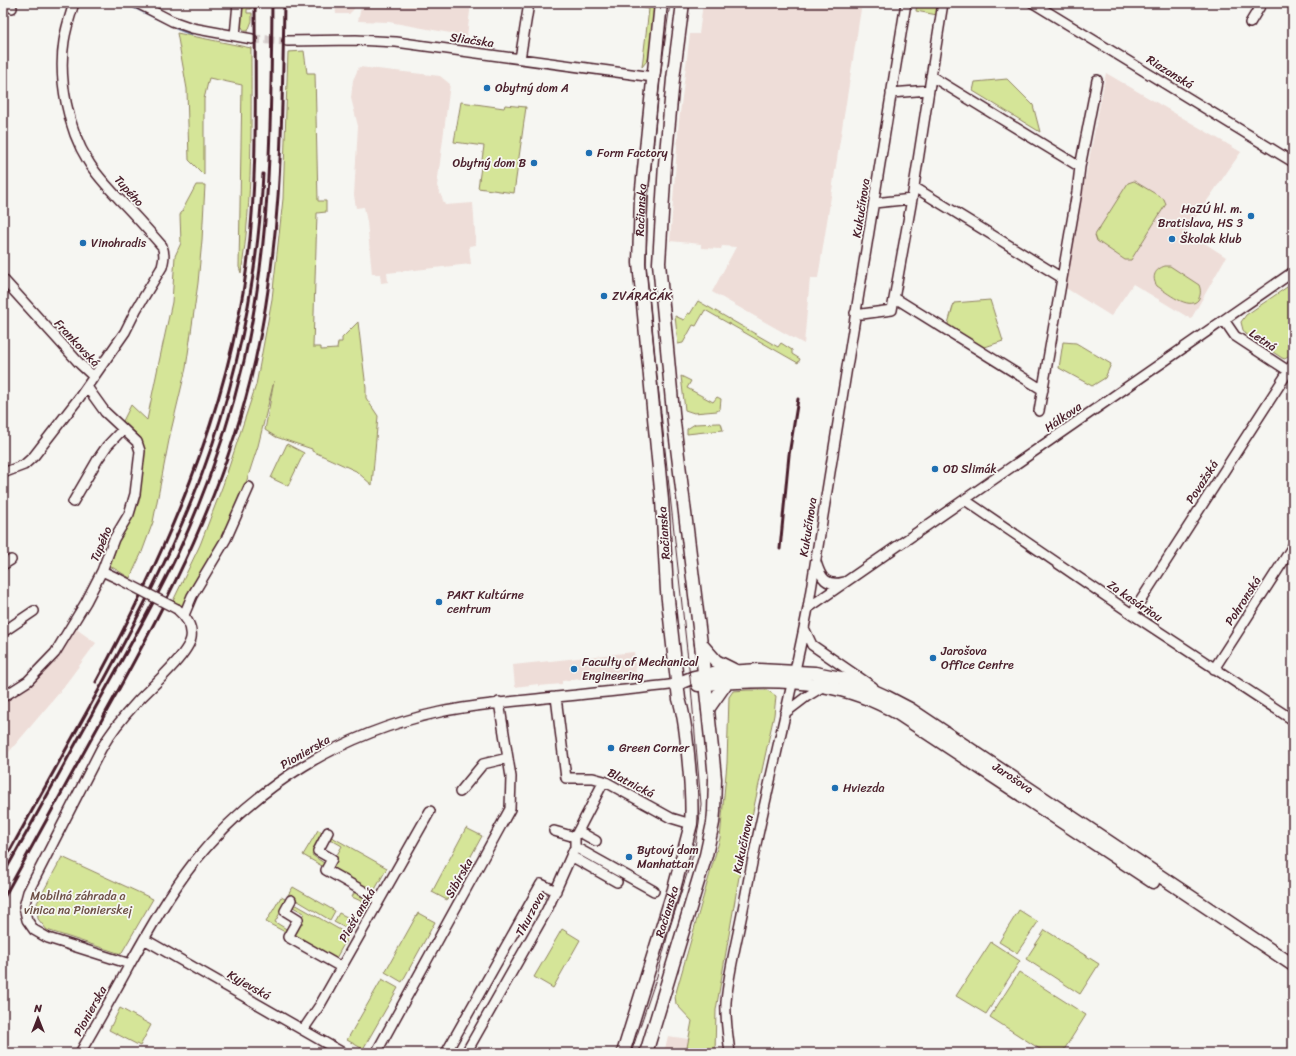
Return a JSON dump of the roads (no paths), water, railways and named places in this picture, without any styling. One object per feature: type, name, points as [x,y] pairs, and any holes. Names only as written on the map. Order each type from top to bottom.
[{"type":"main road","name":"Račianska","points":[[623,1053],[670,904],[691,824],[692,795],[684,713],[679,699],[667,591],[662,500],[639,263],[641,198],[661,3]]},
{"type":"main road","name":"Račianska","points":[[646,1053],[706,855],[713,823],[715,779],[701,644],[675,430],[659,263],[662,199],[672,79],[683,3]]},
{"type":"main road","points":[[701,644],[716,661],[736,671]]},
{"type":"main road","name":"Jarošova","points":[[705,679],[736,671],[794,676],[857,695],[897,713],[1293,975]]},
{"type":"main road","name":"Jarošova","points":[[705,679],[727,682],[758,681],[824,674],[841,678],[881,694],[910,709],[1293,966]]},
{"type":"main road","points":[[677,684],[705,679]]},
{"type":"main road","points":[[708,709],[727,682]]},
{"type":"street","name":"Tupého","points":[[74,3],[67,24],[62,57],[64,88],[76,139],[96,173],[162,246],[164,253],[162,267],[136,310],[125,332],[93,376]]},
{"type":"street","points":[[138,3],[192,28],[252,39]]},
{"type":"street","points":[[235,36],[238,3]]},
{"type":"street","points":[[520,59],[529,3]]},
{"type":"street","name":"Kukučínova","points":[[729,1049],[726,1014],[729,980],[754,848],[794,676],[808,608],[906,3]]},
{"type":"street","points":[[855,313],[862,314],[892,310],[913,192],[943,3]]},
{"type":"street","name":"Riazanská","points":[[1033,3],[1293,162]]},
{"type":"street","points":[[1250,23],[1262,3]]},
{"type":"street","name":"Sliačska","points":[[287,41],[356,40],[396,42],[653,77]]},
{"type":"street","points":[[931,76],[1080,167]]},
{"type":"street","points":[[1039,411],[1080,167],[1097,80]]},
{"type":"street","points":[[891,93],[928,90]]},
{"type":"street","points":[[874,203],[913,192],[1062,278]]},
{"type":"street","name":"Hálkova","points":[[808,608],[1293,272]]},
{"type":"street","name":"Frankovská","points":[[3,279],[80,364],[93,376],[87,387],[34,456],[24,465],[3,473]]},
{"type":"street","points":[[895,298],[1042,392]]},
{"type":"street","name":"Letná","points":[[1224,320],[1235,336],[1291,370]]},
{"type":"street","name":"Považská","points":[[1132,614],[1291,370]]},
{"type":"street","name":"Tupého","points":[[3,697],[28,681],[55,653],[86,602],[102,571],[114,540],[129,514],[135,494],[140,451],[137,442],[105,412],[87,387]]},
{"type":"street","points":[[73,502],[98,459],[107,446],[123,429]]},
{"type":"street","points":[[180,612],[192,596],[226,539],[249,487]]},
{"type":"street","name":"Za kasárňou","points":[[965,500],[1132,614],[1293,720]]},
{"type":"street","name":"Pohronská","points":[[1214,669],[1293,546]]},
{"type":"street","points":[[815,560],[820,574],[826,581],[834,584],[846,582]]},
{"type":"street","points":[[102,571],[180,612],[190,628],[191,638],[188,646],[172,667],[137,702],[113,729],[101,749],[28,892],[24,907],[27,920],[34,930],[48,938],[130,964]]},
{"type":"street","points":[[3,632],[34,611]]},
{"type":"street","points":[[804,628],[812,645],[865,681],[881,694]]},
{"type":"street","name":"Pionierska","points":[[80,1053],[144,939],[175,889],[200,855],[242,811],[268,789],[322,754],[371,733],[438,712],[499,702],[677,684]]},
{"type":"street","points":[[785,713],[806,697],[824,686]]},
{"type":"street","name":"Blatnická","points":[[556,697],[566,778],[593,778],[604,781],[671,818],[691,824]]},
{"type":"street","name":"Sibírska","points":[[376,1053],[510,809],[511,777],[499,702]]},
{"type":"street","points":[[460,792],[483,764],[508,758]]},
{"type":"street","name":"Thurzova","points":[[466,1053],[547,910],[573,852],[577,834],[604,781]]},
{"type":"street","name":"Piešťanská","points":[[303,1030],[341,967],[430,811]]},
{"type":"street","points":[[328,832],[318,851],[332,859],[326,870],[379,900]]},
{"type":"street","points":[[554,832],[577,834],[596,841]]},
{"type":"street","points":[[573,852],[617,882]]},
{"type":"street","points":[[573,852],[654,891]]},
{"type":"street","points":[[446,1053],[541,884],[556,891]]},
{"type":"street","points":[[291,900],[285,911],[298,919],[288,937],[341,967]]},
{"type":"street","name":"Kyjevská","points":[[144,939],[343,1053]]},
{"type":"street","points":[[485,984],[500,993]]},
{"type":"street","points":[[729,1049],[736,1053]]},
{"type":"waterway","points":[[125,3],[169,24]]},
{"type":"waterway","points":[[176,28],[191,34]]},
{"type":"tunnel","points":[[252,39],[287,41]]},
{"type":"tram line","points":[[631,1053],[657,976],[669,930],[694,852],[701,804],[691,687],[646,264],[648,199],[660,78],[670,3]]},
{"type":"railway","points":[[96,682],[146,583],[169,533],[190,481],[209,429],[225,376],[238,321],[247,266],[253,201],[255,135],[255,3]]},
{"type":"railway","points":[[3,875],[139,630],[168,574],[188,532],[207,484],[231,411],[244,361],[260,272],[268,183],[272,3]]},
{"type":"railway","points":[[3,899],[129,671],[173,586],[212,499],[243,409],[264,316],[276,227],[281,138],[284,3]]},
{"type":"railway","points":[[3,863],[136,621],[178,533],[202,474],[226,401],[244,326],[256,251],[263,174]]},
{"type":"railway","points":[[780,549],[789,455],[798,399]]},
{"type":"place","name":"Obytný dom A","points":[[487,88]]},
{"type":"place","name":"Form Factory","points":[[589,153]]},
{"type":"place","name":"Obytný dom B","points":[[534,163]]},
{"type":"place","name":"HaZÚ hl. m. Bratislava, HS 3","points":[[1251,216]]},
{"type":"place","name":"Školak klub","points":[[1172,239]]},
{"type":"place","name":"Vinohradis","points":[[83,243]]},
{"type":"place","name":"ZVÁRAČÁK","points":[[604,296]]},
{"type":"place","name":"OD Slimák","points":[[935,469]]},
{"type":"place","name":"PAKT Kultúrne centrum","points":[[439,602]]},
{"type":"place","name":"Jarošova Office Centre","points":[[933,658]]},
{"type":"place","name":"Faculty of Mechanical Engineering","points":[[574,669]]},
{"type":"place","name":"Green Corner","points":[[611,748]]},
{"type":"place","name":"Hviezda","points":[[835,788]]},
{"type":"place","name":"Bytový dom Manhattan","points":[[629,857]]},
{"type":"park label","name":"Mobilná záhrada a vinica na Pionierskej","points":[[78,903]]}]
